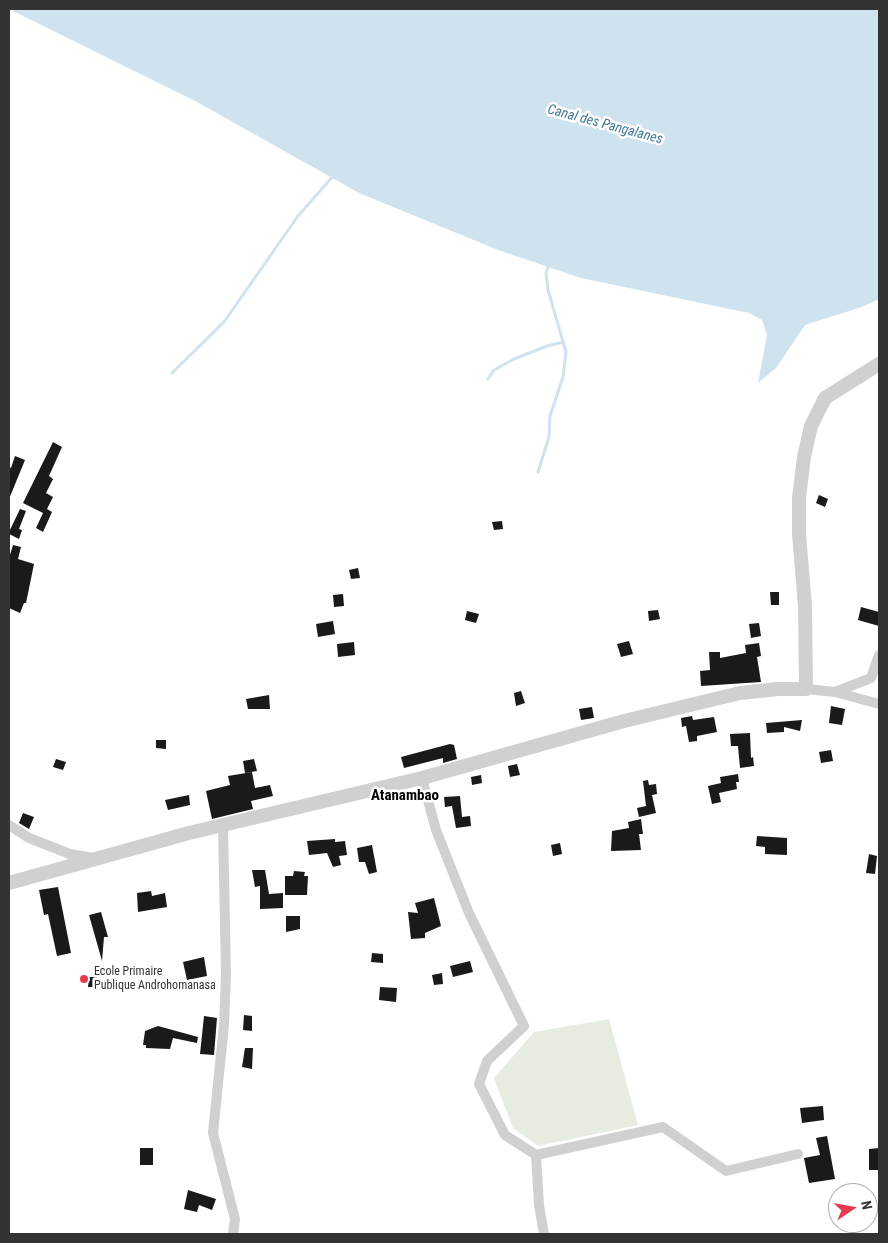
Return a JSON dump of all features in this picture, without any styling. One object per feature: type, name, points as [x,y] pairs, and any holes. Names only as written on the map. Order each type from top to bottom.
[{"type":"street","points":[[806,689],[805,606],[799,534],[799,498],[804,457],[811,426],[825,398],[879,364]]},
{"type":"street","points":[[835,692],[871,678],[879,655]]},
{"type":"street","points":[[9,883],[103,859],[189,833],[422,778],[624,721],[740,694],[778,688],[806,689],[835,692],[879,704]]},
{"type":"street","points":[[422,778],[436,830],[469,913],[524,1026],[487,1061],[479,1084],[505,1135],[536,1155],[662,1127],[726,1171],[798,1154]]},
{"type":"street","points":[[9,825],[29,838],[70,854],[103,859]]},
{"type":"street","points":[[223,826],[226,975],[224,1025],[213,1133],[234,1219],[233,1234]]},
{"type":"street","points":[[536,1155],[539,1205],[544,1234]]},
{"type":"shaded area","points":[[609,1019],[638,1125],[538,1146],[513,1128],[494,1078],[534,1032]]},
{"type":"water","name":"Canal des Pangalanes","points":[[9,9],[879,9],[879,299],[862,307],[805,325],[776,368],[758,383],[767,335],[762,320],[749,313],[581,278],[498,250],[359,193],[197,102]]},
{"type":"building","points":[[53,442],[62,447],[49,476],[53,479],[46,493],[53,497],[47,509],[52,512],[43,532],[36,528],[43,513],[23,503]]},
{"type":"building","points":[[15,456],[25,460],[9,499],[9,467],[11,468]]},
{"type":"building","points":[[819,495],[828,499],[825,507],[816,503]]},
{"type":"building","points":[[20,509],[26,511],[19,529],[22,530],[19,539],[9,534],[9,532]]},
{"type":"building","points":[[502,521],[503,529],[494,530],[492,522]]},
{"type":"building","points":[[13,545],[21,547],[18,559],[34,564],[26,603],[24,603],[20,613],[9,608],[9,558]]},
{"type":"building","points":[[358,568],[360,578],[351,579],[349,570]]},
{"type":"building","points":[[770,592],[779,592],[779,605],[771,605]]},
{"type":"building","points":[[343,594],[344,606],[334,607],[333,595]]},
{"type":"building","points":[[861,607],[879,612],[879,626],[858,620]]},
{"type":"building","points":[[658,610],[660,619],[649,621],[648,611]]},
{"type":"building","points":[[467,611],[479,614],[476,623],[465,620]]},
{"type":"building","points":[[333,621],[335,634],[318,637],[316,624]]},
{"type":"building","points":[[759,623],[761,636],[751,638],[749,624]]},
{"type":"building","points":[[629,641],[633,654],[621,657],[617,644]]},
{"type":"building","points":[[354,642],[355,655],[338,657],[337,644]]},
{"type":"building","points":[[759,643],[761,656],[757,657],[761,682],[701,686],[700,671],[710,670],[709,652],[720,652],[720,658],[746,653],[745,645]]},
{"type":"building","points":[[521,691],[525,703],[516,706],[514,693]]},
{"type":"building","points":[[269,695],[270,709],[248,709],[246,699]]},
{"type":"building","points":[[831,706],[845,709],[842,725],[829,723]]},
{"type":"building","points":[[592,707],[594,718],[581,720],[579,709]]},
{"type":"building","points":[[692,716],[693,720],[714,717],[717,732],[697,736],[697,741],[689,742],[686,726],[682,727],[681,718]]},
{"type":"building","points":[[802,720],[800,731],[784,727],[784,732],[767,733],[766,723]]},
{"type":"building","points":[[750,733],[751,758],[753,757],[754,766],[740,768],[738,746],[731,746],[730,734]]},
{"type":"building","points":[[156,740],[166,740],[166,749],[156,748]]},
{"type":"building","points":[[450,744],[454,745],[457,759],[443,763],[443,758],[404,768],[401,757]]},
{"type":"building","points":[[831,750],[833,761],[821,763],[819,752]]},
{"type":"building","points":[[56,759],[66,762],[63,770],[53,767]]},
{"type":"building","points":[[254,759],[257,771],[245,773],[243,761]]},
{"type":"building","points":[[517,764],[520,775],[510,777],[508,766]]},
{"type":"building","points":[[252,772],[255,788],[270,785],[273,796],[251,801],[253,809],[212,819],[206,791],[230,785],[228,776]]},
{"type":"building","points":[[738,774],[739,782],[736,782],[737,789],[719,793],[721,802],[712,804],[708,786],[721,783],[720,777]]},
{"type":"building","points":[[481,775],[482,783],[472,785],[471,777]]},
{"type":"building","points":[[648,780],[649,785],[656,784],[657,794],[652,795],[656,813],[639,817],[637,808],[646,806],[643,781]]},
{"type":"building","points":[[189,795],[190,805],[168,810],[165,800]]},
{"type":"building","points":[[460,796],[462,817],[470,816],[471,826],[456,828],[452,806],[445,807],[444,797]]},
{"type":"building","points":[[23,813],[34,817],[29,829],[19,823]]},
{"type":"building","points":[[641,819],[643,834],[639,834],[641,850],[611,851],[612,831],[629,828],[628,822]]},
{"type":"building","points":[[757,836],[787,838],[787,855],[765,854],[765,847],[756,846]]},
{"type":"building","points":[[335,839],[335,842],[345,841],[347,855],[339,856],[341,865],[333,867],[327,853],[309,855],[307,841]]},
{"type":"building","points":[[560,843],[562,854],[553,856],[551,845]]},
{"type":"building","points":[[372,845],[377,872],[369,874],[365,862],[359,862],[357,848]]},
{"type":"building","points":[[869,854],[877,856],[875,874],[866,873]]},
{"type":"building","points":[[252,870],[265,870],[269,894],[283,893],[283,908],[260,909],[260,886],[255,887]]},
{"type":"building","points":[[294,871],[305,872],[304,876],[308,876],[307,895],[285,895],[285,876],[293,876]]},
{"type":"building","points":[[58,887],[71,953],[57,956],[48,914],[44,915],[39,890]]},
{"type":"building","points":[[151,891],[152,896],[165,893],[167,907],[138,912],[137,893]]},
{"type":"building","points":[[434,898],[441,926],[425,933],[425,938],[411,939],[408,912],[418,913],[415,903]]},
{"type":"building","points":[[101,912],[108,937],[104,937],[102,961],[89,915]]},
{"type":"building","points":[[286,916],[300,916],[300,929],[286,932]]},
{"type":"building","points":[[372,953],[383,954],[383,963],[371,962]]},
{"type":"building","points":[[204,957],[207,976],[187,980],[183,962]]},
{"type":"building","points":[[470,961],[473,972],[453,977],[450,966]]},
{"type":"building","points":[[442,973],[443,984],[434,985],[432,975]]},
{"type":"building","points":[[89,977],[97,977],[97,987],[88,987]]},
{"type":"building","points":[[380,987],[397,988],[396,1002],[379,1000]]},
{"type":"building","points":[[244,1015],[252,1016],[252,1031],[243,1030]]},
{"type":"building","points":[[204,1016],[217,1018],[214,1055],[200,1054]]},
{"type":"building","points":[[158,1026],[198,1037],[197,1043],[173,1038],[170,1049],[146,1048],[146,1045],[143,1045],[145,1031]]},
{"type":"building","points":[[245,1048],[253,1048],[252,1069],[242,1067]]},
{"type":"building","points":[[823,1106],[824,1120],[802,1123],[800,1108]]},
{"type":"building","points":[[827,1136],[835,1179],[809,1183],[804,1158],[820,1155],[816,1138]]},
{"type":"building","points":[[140,1148],[153,1148],[153,1165],[140,1165]]},
{"type":"building","points":[[879,1148],[879,1170],[869,1170],[869,1149]]},
{"type":"building","points":[[188,1190],[216,1199],[212,1210],[199,1205],[197,1212],[184,1209]]},
{"type":"waterway","points":[[172,373],[224,322],[298,216],[334,175]]},
{"type":"waterway","points":[[538,472],[549,437],[550,416],[563,377],[566,352],[548,290],[546,273],[549,264]]},
{"type":"waterway","points":[[488,379],[494,370],[514,359],[547,346],[564,342]]},
{"type":"place","name":"Ecole Primaire Publique Androhomanasa","points":[[84,979]]},
{"type":"district","name":"Atanambao","points":[[405,796]]}]
